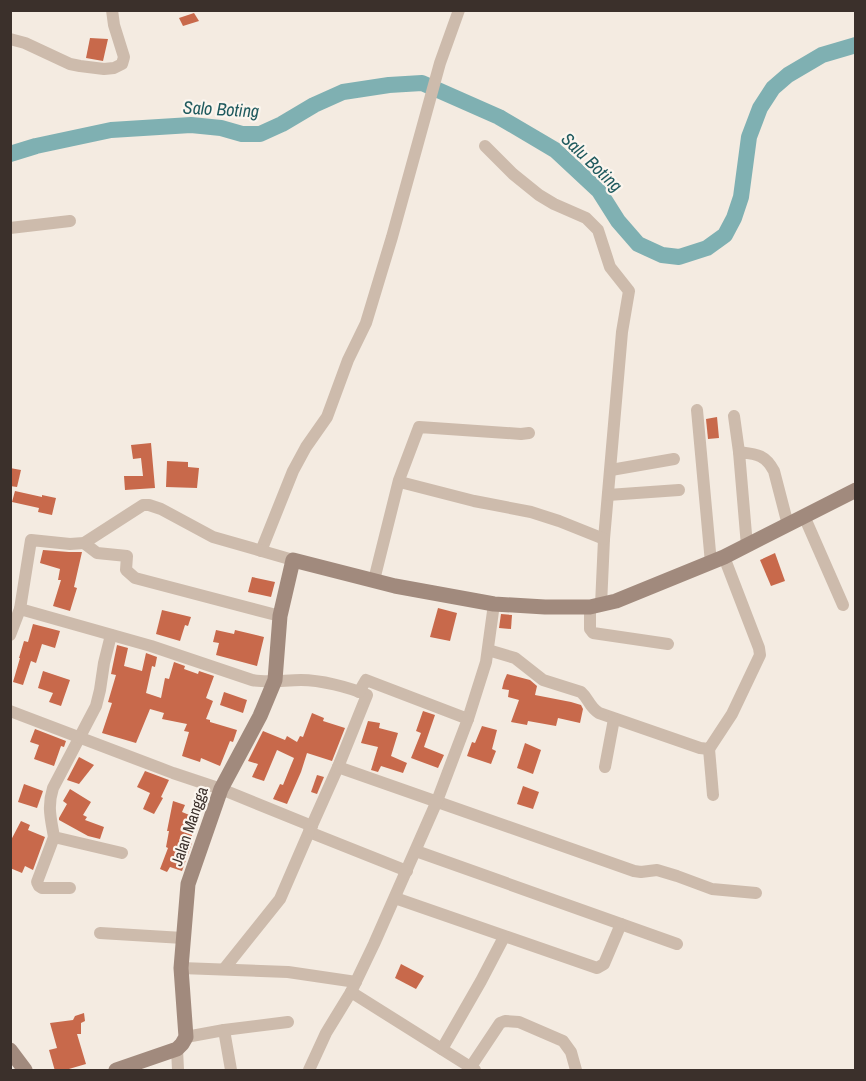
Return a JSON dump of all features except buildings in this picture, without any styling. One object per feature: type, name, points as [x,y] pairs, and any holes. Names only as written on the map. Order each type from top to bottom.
[{"type":"street","points":[[10,39],[76,65],[114,68],[122,64],[124,57],[112,10]]},
{"type":"street","points":[[261,551],[293,471],[327,417],[348,360],[366,323],[440,63],[459,10]]},
{"type":"street","points":[[485,146],[513,174],[539,195],[586,218],[598,230],[610,267],[629,291],[622,332],[604,540],[590,629],[593,633],[668,644]]},
{"type":"street","points":[[10,228],[70,221]]},
{"type":"street","points":[[697,410],[717,560],[760,653],[732,714],[709,749],[713,795]]},
{"type":"street","points":[[734,416],[747,546]]},
{"type":"street","points":[[374,580],[400,482],[420,427],[529,433]]},
{"type":"street","points":[[739,452],[759,455],[771,465],[788,525]]},
{"type":"street","points":[[611,470],[674,459]]},
{"type":"street","points":[[400,482],[474,501],[531,512],[604,540]]},
{"type":"street","points":[[608,495],[679,490]]},
{"type":"street","points":[[10,634],[20,609],[31,540],[84,543],[146,504],[161,509],[213,537],[293,560],[374,580],[494,604],[545,607],[595,606],[616,602],[747,546],[855,490]]},
{"type":"street","points":[[804,516],[843,605]]},
{"type":"street","points":[[84,543],[97,553],[127,556],[126,570],[135,578],[280,616]]},
{"type":"street","name":"Jalan Mangga","points":[[181,1043],[181,968],[188,884],[221,789],[260,716],[275,680],[280,616],[293,560]]},
{"type":"street","points":[[309,1071],[326,1033],[353,987],[437,801],[468,719],[486,662],[494,604]]},
{"type":"street","points":[[20,609],[151,646],[252,680],[264,682],[305,680],[334,685],[367,695],[280,899],[224,969]]},
{"type":"street","points":[[70,888],[42,888],[37,882],[54,837],[49,800],[97,703],[111,635]]},
{"type":"street","points":[[488,650],[515,658],[543,680],[581,692],[593,710],[703,749],[709,749]]},
{"type":"street","points":[[359,692],[366,680],[468,719]]},
{"type":"street","points":[[10,711],[221,789],[407,871]]},
{"type":"street","points":[[605,767],[614,719]]},
{"type":"street","points":[[338,766],[633,871],[657,870],[712,889],[756,893]]},
{"type":"street","points":[[54,837],[122,853]]},
{"type":"street","points":[[416,850],[677,944]]},
{"type":"street","points":[[395,898],[597,968],[604,964],[621,924]]},
{"type":"street","points":[[100,933],[183,938]]},
{"type":"street","points":[[442,1050],[482,981],[504,937]]},
{"type":"street","points":[[181,968],[296,973],[353,987],[472,1069],[497,1026],[502,1022],[516,1021],[563,1041],[572,1052],[576,1071]]},
{"type":"street","points":[[116,1071],[181,1043],[224,1030],[288,1022]]},
{"type":"street","points":[[224,1030],[231,1071]]},
{"type":"street","points":[[178,1071],[181,1043]]},
{"type":"street","points":[[10,1050],[25,1071]]},
{"type":"waterway","name":"Salu Boting","points":[[10,154],[111,130],[191,125],[221,128],[242,134],[260,134],[343,92],[422,83],[499,117],[555,150],[599,191],[618,221],[638,244],[662,255],[679,257],[707,248],[725,235],[741,197],[749,137],[760,108],[773,88],[788,75],[822,55],[856,45]]},
{"type":"water label","name":"Salo Boting","points":[[221,109]]}]
